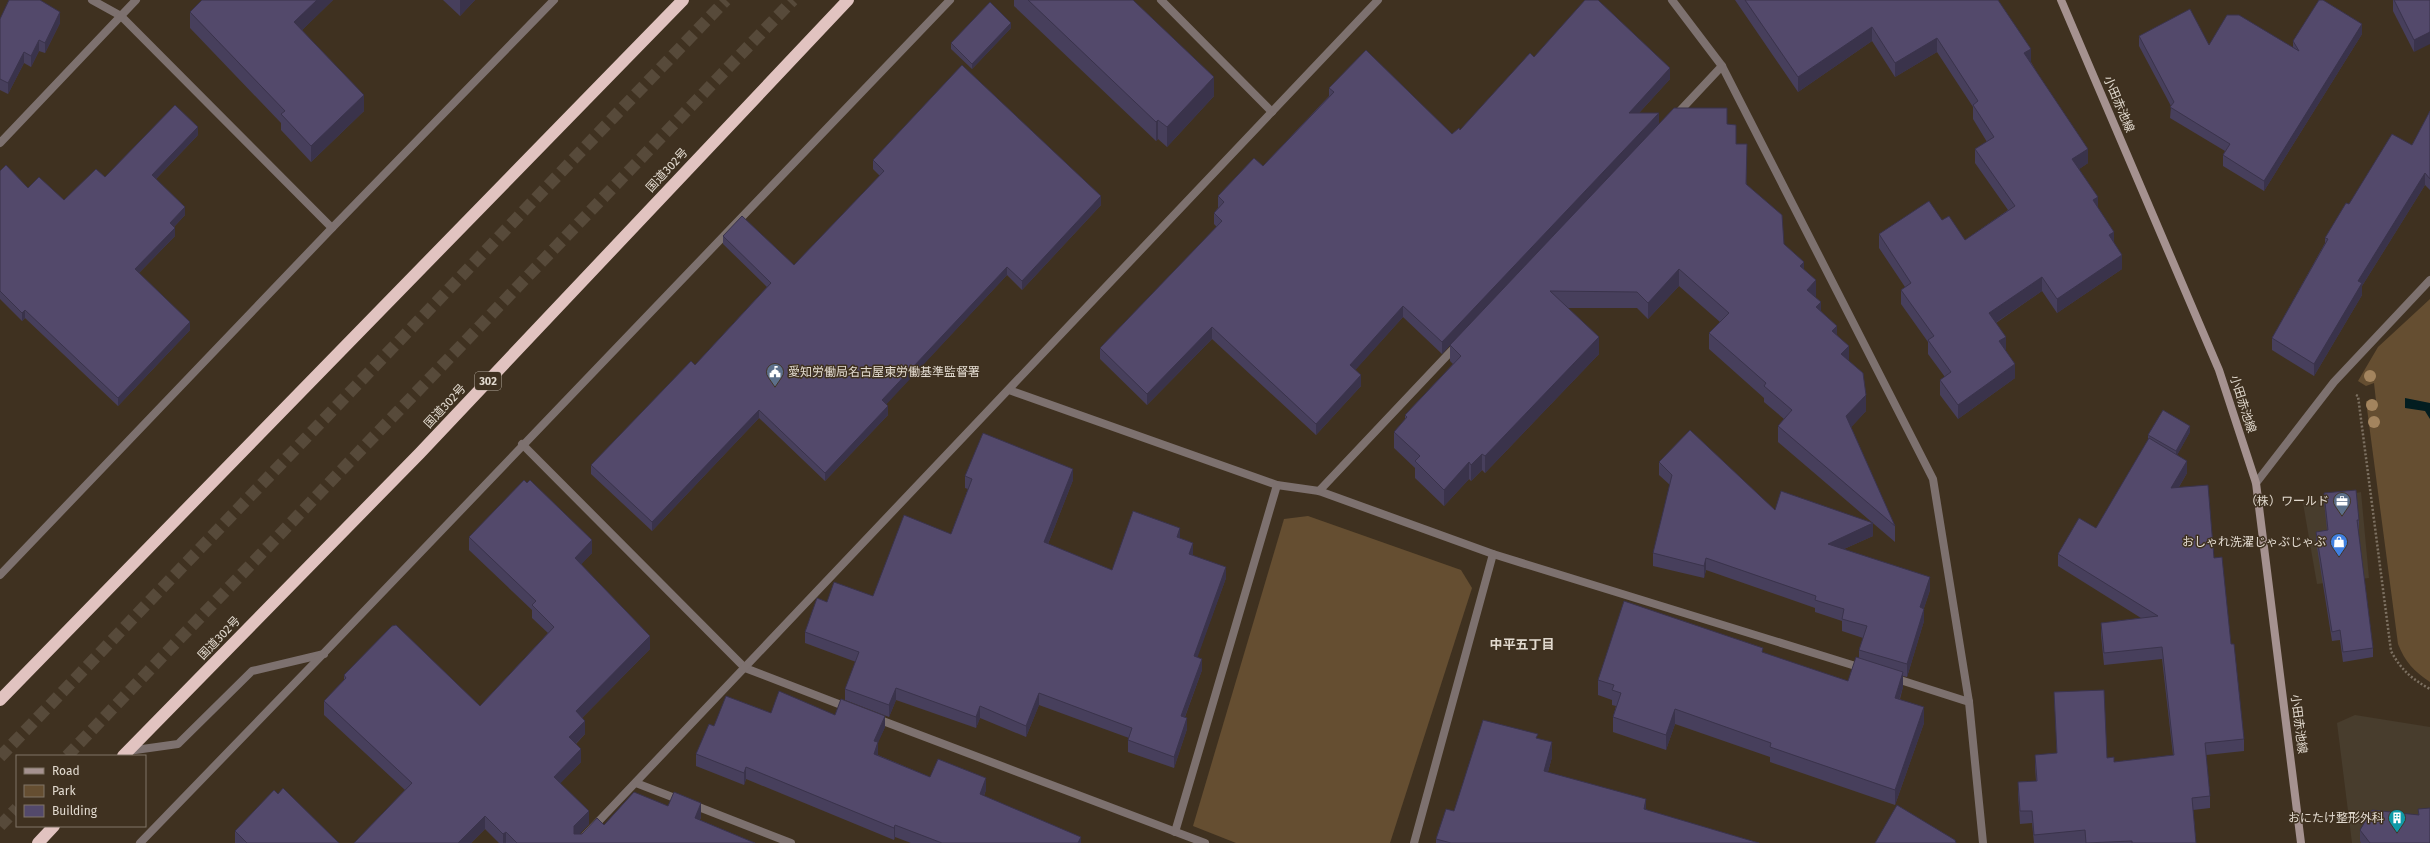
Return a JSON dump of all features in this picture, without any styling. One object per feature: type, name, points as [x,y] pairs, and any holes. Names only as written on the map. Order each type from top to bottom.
[{"type":"highway","points":[[0,700],[683,0]]},
{"type":"highway","name":"国道302号","points":[[125,754],[420,453],[848,0]]},
{"type":"highway","points":[[38,843],[53,827]]},
{"type":"street","points":[[92,0],[121,16],[332,228]]},
{"type":"street","points":[[0,143],[136,0]]},
{"type":"street","points":[[0,575],[332,228],[554,0]]},
{"type":"street","points":[[140,843],[950,0]]},
{"type":"street","points":[[1161,0],[1272,112]]},
{"type":"street","points":[[578,843],[1378,0]]},
{"type":"street","points":[[1672,0],[1722,66],[1933,479],[1969,702],[1983,843]]},
{"type":"street","name":"小田赤池線","points":[[2061,0],[2219,370],[2256,483],[2301,843]]},
{"type":"street","points":[[1667,123],[1722,66]]},
{"type":"street","points":[[2256,483],[2334,382],[2430,280]]},
{"type":"street","points":[[1319,491],[1466,336]]},
{"type":"street","points":[[1009,390],[1277,485],[1319,491],[1493,554],[1871,671]]},
{"type":"street","points":[[522,444],[745,668],[1205,843]]},
{"type":"street","points":[[1175,832],[1277,485]]},
{"type":"street","points":[[1414,843],[1493,554]]},
{"type":"street","points":[[125,754],[178,744],[252,671],[324,653]]},
{"type":"street","points":[[1886,676],[1969,702]]},
{"type":"street","points":[[636,783],[791,843]]},
{"type":"path","points":[[2334,382],[2358,396],[2391,651],[2399,666],[2413,679],[2430,689]]},
{"type":"shaded area","points":[[2361,492],[2369,578],[2317,584],[2303,503]]},
{"type":"shaded area","points":[[2355,715],[2430,727],[2430,843],[2352,843],[2337,723]]},
{"type":"green space","points":[[2430,299],[2430,682],[2411,666],[2398,644],[2366,401],[2376,401],[2374,383],[2366,386],[2358,381],[2378,347]]},
{"type":"green space","points":[[1308,516],[1461,570],[1472,588],[1390,843],[1236,843],[1193,826],[1284,519]]},
{"type":"water","points":[[2405,398],[2430,403],[2430,419],[2425,411],[2405,408]]},
{"type":"building","points":[[9,0],[40,0],[60,12],[45,43],[39,40],[31,56],[24,52],[8,83],[0,79],[0,19]]},
{"type":"building","points":[[202,0],[317,0],[294,22],[364,95],[311,146],[281,114],[285,111],[190,12]]},
{"type":"building","points":[[1028,0],[1133,0],[1214,77],[1167,127],[1158,120],[1156,122]]},
{"type":"building","points":[[1585,0],[1598,0],[1670,68],[1629,113],[1659,113],[1442,342],[1403,306],[1350,365],[1361,375],[1316,424],[1212,327],[1147,394],[1100,348],[1222,221],[1214,213],[1224,202],[1218,196],[1254,158],[1263,166],[1334,92],[1329,88],[1366,50],[1452,134],[1459,128],[1460,130],[1530,53],[1534,57]]},
{"type":"building","points":[[1745,0],[1998,0],[2031,49],[2024,53],[2088,149],[2072,159],[2098,197],[2093,200],[2114,232],[2109,235],[2122,255],[2057,299],[2042,277],[1989,313],[2006,337],[1999,341],[2015,364],[1958,405],[1940,380],[1951,372],[1928,340],[1934,336],[1901,290],[1911,283],[1879,234],[1929,201],[1942,220],[1949,216],[1965,240],[2015,206],[1975,149],[1994,137],[1973,105],[1978,101],[1937,38],[1895,63],[1872,27],[1798,77]]},
{"type":"building","points":[[2319,0],[2323,0],[2362,24],[2264,181],[2223,155],[2230,144],[2170,107],[2174,102],[2139,36],[2190,9],[2209,45],[2227,15],[2239,15],[2299,51],[2293,41]]},
{"type":"building","points":[[2394,0],[2430,0],[2430,32],[2414,40]]},
{"type":"building","points":[[990,2],[1011,23],[972,64],[951,43]]},
{"type":"building","points":[[962,65],[1101,196],[1022,281],[1007,267],[882,400],[888,406],[825,473],[759,410],[652,522],[591,465],[691,361],[695,365],[771,283],[723,236],[742,216],[794,265],[884,171],[873,160]]},
{"type":"building","points":[[175,105],[198,127],[152,175],[185,207],[170,223],[175,228],[135,269],[190,322],[118,398],[25,310],[22,313],[0,291],[0,171],[6,165],[28,188],[39,177],[64,200],[96,169],[105,177]]},
{"type":"building","points":[[1674,108],[1727,108],[1727,124],[1736,125],[1736,144],[1747,144],[1746,184],[1782,215],[1784,244],[1804,262],[1800,266],[1816,280],[1807,290],[1821,302],[1816,307],[1837,326],[1832,331],[1849,346],[1841,354],[1863,373],[1866,395],[1846,416],[1895,526],[1778,426],[1792,410],[1764,386],[1766,383],[1709,333],[1729,313],[1679,269],[1648,303],[1637,292],[1550,291],[1599,337],[1485,456],[1482,454],[1471,465],[1469,462],[1444,490],[1415,461],[1420,456],[1394,432],[1407,417],[1405,415],[1461,356],[1450,345]]},
{"type":"building","points":[[2430,111],[2430,179],[2425,173],[2358,281],[2362,283],[2314,364],[2272,338],[2328,239],[2325,238],[2346,203],[2349,204],[2392,134],[2412,145]]},
{"type":"building","points":[[2163,410],[2190,426],[2176,451],[2148,435]]},
{"type":"building","points":[[1690,430],[1775,510],[1781,491],[1873,523],[1828,544],[1930,577],[1920,607],[1924,609],[1907,664],[1859,650],[1867,626],[1842,619],[1844,609],[1815,600],[1816,596],[1706,558],[1704,566],[1653,553],[1672,475],[1659,462]]},
{"type":"building","points":[[983,433],[1073,469],[1044,542],[1112,570],[1133,511],[1180,528],[1177,537],[1193,543],[1189,554],[1226,567],[1194,656],[1202,659],[1181,716],[1187,718],[1174,757],[1128,740],[1132,728],[1039,693],[1026,726],[980,706],[976,717],[896,688],[889,705],[845,689],[859,652],[805,632],[817,598],[827,602],[834,582],[873,596],[904,515],[951,534],[972,479],[965,476]]},
{"type":"building","points":[[2149,438],[2187,461],[2171,488],[2208,485],[2214,558],[2222,557],[2231,644],[2234,644],[2244,739],[2205,743],[2210,796],[2192,798],[2196,843],[2132,843],[2132,841],[2086,843],[2085,830],[2034,835],[2032,811],[2020,811],[2018,782],[2037,781],[2035,755],[2057,753],[2054,692],[2104,690],[2107,758],[2114,757],[2114,762],[2174,755],[2162,647],[2104,653],[2101,623],[2158,616],[2058,554],[2079,518],[2096,528]]},
{"type":"building","points":[[524,480],[527,483],[530,480],[592,540],[575,558],[650,636],[576,711],[585,721],[569,737],[581,749],[554,777],[589,811],[574,826],[574,834],[582,834],[597,818],[604,825],[634,792],[668,806],[674,792],[701,803],[695,818],[755,843],[517,843],[506,832],[503,834],[485,816],[458,843],[354,843],[412,783],[324,701],[346,678],[344,675],[392,626],[396,625],[480,706],[554,627],[532,605],[536,601],[469,537]]},
{"type":"building","points":[[2356,490],[2359,520],[2357,520],[2373,648],[2343,652],[2340,630],[2332,632],[2316,532],[2328,530],[2324,493]]},
{"type":"building","points":[[1624,601],[1763,648],[1762,652],[1848,681],[1856,657],[1903,672],[1895,698],[1924,707],[1895,790],[1770,747],[1771,743],[1675,709],[1666,735],[1613,717],[1621,693],[1612,690],[1614,685],[1598,680]]},
{"type":"building","points":[[779,691],[835,715],[841,699],[885,716],[874,741],[878,742],[874,754],[930,777],[938,759],[986,778],[980,794],[1081,837],[1078,843],[942,843],[895,825],[894,828],[746,767],[744,773],[696,754],[709,724],[714,726],[726,696],[771,713]]},
{"type":"building","points":[[1483,720],[1538,734],[1536,738],[1552,742],[1544,771],[1646,799],[1644,809],[1759,843],[1451,843],[1436,839],[1446,809],[1454,811]]},
{"type":"building","points":[[283,788],[339,843],[247,843],[235,831],[274,790],[278,794]]},
{"type":"building","points":[[1897,805],[1955,840],[1956,843],[1875,843]]},
{"type":"building","points":[[2430,808],[2430,843],[2370,843],[2360,830],[2372,810],[2419,815],[2418,809]]},
{"type":"tunnel","points":[[0,757],[726,0]]},
{"type":"tunnel","points":[[68,755],[793,0]]},
{"type":"tunnel","points":[[0,826],[16,809]]},
{"type":"place","name":"愛知労働局名古屋東労働基準監督署","points":[[775,387]]},
{"type":"place","name":"（株）ワールド","points":[[2342,516]]},
{"type":"place","name":"おしゃれ洗濯じゃぶじゃぶ","points":[[2339,557]]},
{"type":"place","name":"おにたけ整形外科","points":[[2397,833]]},
{"type":"district","name":"中平五丁目","points":[[1522,644]]}]
